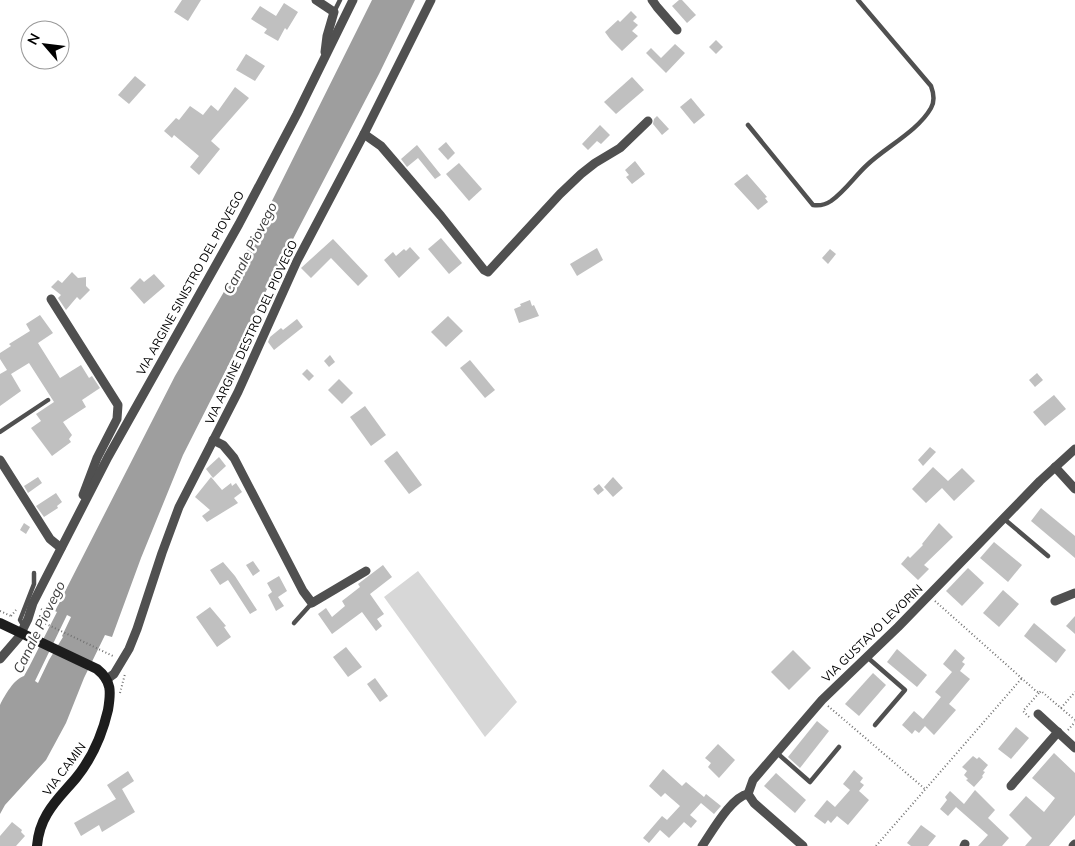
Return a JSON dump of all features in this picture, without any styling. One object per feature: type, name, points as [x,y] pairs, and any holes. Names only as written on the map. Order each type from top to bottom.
[{"type":"street","points":[[316,0],[334,12]]},
{"type":"street","name":"VIA ARGINE SINISTRO DEL PIOVEGO","points":[[0,659],[22,630],[33,603],[77,517],[140,398],[235,232],[297,114],[353,0]]},
{"type":"street","name":"VIA ARGINE DESTRO DEL PIOVEGO","points":[[107,678],[114,674],[129,649],[172,525],[238,392],[297,261],[364,134],[430,0]]},
{"type":"street","points":[[652,0],[677,30]]},
{"type":"street","name":"VIA ARGINE SINISTRO DEL PIOVEGO","points":[[324,59],[327,36],[334,12]]},
{"type":"street","points":[[364,134],[381,146],[442,216],[484,270],[488,272],[581,174],[620,148],[648,121]]},
{"type":"street","name":"VIA ARGINE SINISTRO DEL PIOVEGO","points":[[51,299],[118,405],[117,419],[97,458],[81,500],[77,517]]},
{"type":"street","points":[[213,440],[223,445],[234,458],[303,592],[312,603],[366,571]]},
{"type":"street","name":"VIA GUSTAVO LEVORIN","points":[[702,846],[734,802],[743,795],[748,794],[754,780],[776,752],[822,700],[903,622],[1003,518],[1075,449]]},
{"type":"street","points":[[0,460],[50,539],[61,548]]},
{"type":"street","points":[[1055,467],[1075,489]]},
{"type":"street","points":[[1055,602],[1075,593]]},
{"type":"street","points":[[0,623],[22,630],[36,639],[97,669],[107,678]]},
{"type":"street","name":"VIA CAMIN","points":[[37,846],[39,832],[47,814],[84,767],[99,742],[111,695],[107,678]]},
{"type":"street","points":[[1038,714],[1075,748]]},
{"type":"street","points":[[1011,786],[1058,732]]},
{"type":"street","points":[[748,794],[754,803],[803,846]]},
{"type":"lane","name":"VIA ARGINE SINISTRO DEL PIOVEGO","points":[[334,12],[340,0]]},
{"type":"lane","points":[[748,125],[813,205],[821,206],[832,201],[869,164],[927,115],[934,99],[934,93],[930,86],[858,0]]},
{"type":"lane","points":[[0,432],[48,400]]},
{"type":"lane","points":[[1003,518],[1048,556]]},
{"type":"lane","points":[[22,630],[20,620],[34,584],[34,573]]},
{"type":"lane","points":[[294,623],[312,603]]},
{"type":"lane","points":[[866,657],[905,690],[875,725]]},
{"type":"lane","points":[[776,752],[810,782],[839,747]]},
{"type":"path","points":[[933,600],[1039,693],[1041,691],[1075,720]]},
{"type":"path","points":[[0,611],[11,616]]},
{"type":"path","points":[[34,618],[115,656]]},
{"type":"path","points":[[876,846],[1022,678]]},
{"type":"path","points":[[1061,708],[1075,692]]},
{"type":"path","points":[[825,703],[925,789]]},
{"type":"shaded area","points":[[418,571],[517,702],[485,737],[384,597]]},
{"type":"water","name":"Canale Piovego","points":[[372,0],[415,0],[379,74],[183,455],[141,558],[112,637],[105,635],[84,678],[66,723],[46,760],[5,805],[0,814],[0,705],[10,688],[17,680],[24,676],[29,667],[57,612],[55,611],[175,376],[243,259]],"holes":[[[67,615],[71,617],[63,637],[38,683],[35,681]]]},
{"type":"building","points":[[182,0],[201,0],[188,21],[174,12]]},
{"type":"building","points":[[679,0],[682,0],[696,15],[687,23],[672,6]]},
{"type":"building","points":[[284,3],[298,12],[287,30],[285,28],[278,41],[264,33],[267,29],[251,19],[260,6],[276,16]]},
{"type":"building","points":[[631,11],[637,17],[633,21],[638,25],[632,31],[638,36],[622,51],[605,32],[618,20],[620,22]]},
{"type":"building","points":[[716,40],[723,47],[716,54],[709,47]]},
{"type":"building","points":[[675,44],[685,53],[666,73],[646,53],[651,48],[661,58]]},
{"type":"building","points":[[246,54],[265,66],[255,81],[236,70]]},
{"type":"building","points":[[135,76],[146,85],[129,104],[118,95]]},
{"type":"building","points":[[632,77],[644,90],[616,114],[604,102]]},
{"type":"building","points":[[235,87],[249,98],[211,141],[220,149],[199,175],[190,167],[199,156],[174,135],[172,138],[164,131],[176,118],[179,120],[190,106],[203,115],[211,105],[218,111]]},
{"type":"building","points":[[691,98],[705,115],[694,124],[680,107]]},
{"type":"building","points":[[657,116],[669,129],[662,135],[653,124]]},
{"type":"building","points":[[600,125],[610,135],[601,144],[597,141],[588,150],[582,144]]},
{"type":"building","points":[[446,142],[455,153],[448,160],[438,149]]},
{"type":"building","points":[[417,145],[441,175],[435,179],[418,158],[407,167],[401,159]]},
{"type":"building","points":[[635,161],[645,174],[632,184],[626,177],[629,175],[625,170]]},
{"type":"building","points":[[459,163],[482,189],[469,201],[446,174]]},
{"type":"building","points":[[747,174],[767,197],[765,198],[768,202],[758,210],[734,184]]},
{"type":"building","points":[[441,238],[462,263],[449,274],[428,249]]},
{"type":"building","points":[[333,239],[368,276],[358,286],[331,258],[311,278],[301,268]]},
{"type":"building","points":[[410,247],[420,258],[399,278],[384,260],[393,252],[396,256],[404,249],[406,251]]},
{"type":"building","points":[[597,248],[603,260],[577,276],[570,264]]},
{"type":"building","points":[[830,249],[836,254],[828,264],[822,258]]},
{"type":"building","points":[[72,272],[78,278],[86,277],[86,286],[90,290],[80,300],[77,297],[66,310],[58,298],[61,295],[51,287],[58,280],[62,283]]},
{"type":"building","points":[[154,274],[165,286],[144,304],[130,288],[140,278],[144,282]]},
{"type":"building","points":[[530,300],[539,316],[519,323],[514,309]]},
{"type":"building","points":[[40,315],[53,333],[38,343],[60,378],[81,365],[89,378],[92,376],[100,388],[82,400],[86,407],[63,422],[72,435],[69,439],[71,442],[52,456],[31,428],[41,421],[36,414],[54,402],[29,363],[11,374],[21,391],[0,406],[0,374],[7,370],[0,359],[0,353],[11,346],[9,344],[30,331],[26,324]]},
{"type":"building","points":[[448,316],[463,331],[446,347],[431,332]]},
{"type":"building","points":[[297,319],[303,327],[274,350],[268,342],[270,337]]},
{"type":"building","points":[[330,355],[335,362],[329,367],[324,361]]},
{"type":"building","points":[[470,360],[495,390],[485,398],[460,368]]},
{"type":"building","points":[[307,369],[314,376],[309,381],[302,374]]},
{"type":"building","points":[[1037,373],[1043,380],[1035,387],[1029,380]]},
{"type":"building","points":[[339,379],[353,393],[342,404],[328,390]]},
{"type":"building","points":[[1054,395],[1066,409],[1045,426],[1033,412]]},
{"type":"building","points":[[365,406],[386,435],[371,446],[350,417]]},
{"type":"building","points":[[930,447],[936,452],[923,466],[918,460]]},
{"type":"building","points":[[397,451],[422,485],[409,494],[384,461]]},
{"type":"building","points":[[219,457],[226,466],[213,478],[206,469]]},
{"type":"building","points":[[933,467],[948,481],[962,468],[975,481],[954,501],[942,488],[926,503],[912,489]]},
{"type":"building","points":[[38,477],[42,483],[28,493],[24,486]]},
{"type":"building","points":[[211,477],[222,490],[231,483],[232,486],[236,483],[242,492],[234,498],[238,503],[207,522],[202,516],[210,510],[195,497]]},
{"type":"building","points":[[613,477],[623,488],[613,497],[604,487]]},
{"type":"building","points":[[599,484],[604,490],[598,495],[593,489]]},
{"type":"building","points":[[56,493],[62,502],[57,506],[58,508],[44,517],[36,506]]},
{"type":"building","points":[[1041,508],[1075,536],[1075,558],[1031,521]]},
{"type":"building","points":[[24,523],[30,527],[26,534],[20,530]]},
{"type":"building","points":[[939,523],[953,537],[924,565],[929,569],[918,580],[901,564],[923,545]]},
{"type":"building","points":[[994,542],[1022,565],[1008,582],[980,558]]},
{"type":"building","points":[[253,561],[260,571],[253,576],[246,565]]},
{"type":"building","points":[[223,562],[235,576],[257,610],[250,614],[228,580],[220,585],[210,570]]},
{"type":"building","points":[[383,565],[392,577],[370,594],[384,614],[377,619],[382,626],[376,631],[362,612],[332,634],[318,614],[326,608],[332,617],[345,606],[342,601],[360,587],[358,584]]},
{"type":"building","points":[[968,568],[984,583],[962,606],[946,591]]},
{"type":"building","points":[[279,576],[287,591],[278,597],[284,606],[276,611],[268,595],[272,592],[267,583]]},
{"type":"building","points":[[1003,590],[1019,604],[999,627],[983,613]]},
{"type":"building","points":[[210,607],[226,626],[224,627],[231,637],[217,647],[196,617]]},
{"type":"building","points":[[1075,616],[1075,634],[1066,626]]},
{"type":"building","points":[[1034,623],[1066,650],[1056,663],[1024,636]]},
{"type":"building","points":[[346,647],[362,667],[348,677],[333,657]]},
{"type":"building","points":[[897,649],[927,675],[917,687],[887,662]]},
{"type":"building","points":[[955,649],[965,658],[962,662],[965,664],[960,671],[970,679],[949,704],[956,710],[934,735],[925,726],[919,733],[915,730],[912,734],[902,725],[914,711],[923,719],[941,697],[935,692],[952,672],[943,664]]},
{"type":"building","points":[[793,650],[811,668],[789,690],[771,672]]},
{"type":"building","points":[[873,673],[886,685],[859,716],[845,704]]},
{"type":"building","points":[[375,678],[388,696],[380,702],[367,684]]},
{"type":"building","points":[[817,721],[829,731],[800,768],[788,757]]},
{"type":"building","points":[[1016,727],[1029,738],[1011,759],[998,749]]},
{"type":"building","points":[[718,744],[735,760],[719,778],[708,767],[711,763],[705,758]]},
{"type":"building","points":[[1054,753],[1075,773],[1075,815],[1049,846],[1025,846],[1032,838],[1009,815],[1026,796],[1044,812],[1055,798],[1032,778]]},
{"type":"building","points":[[973,756],[977,759],[979,757],[988,765],[983,771],[985,772],[983,777],[974,787],[966,780],[968,779],[964,775],[967,771],[962,767]]},
{"type":"building","points":[[663,769],[682,786],[686,782],[704,797],[706,794],[721,806],[714,814],[701,803],[690,815],[697,821],[691,828],[684,822],[669,838],[660,830],[649,843],[643,838],[662,816],[667,820],[680,806],[665,793],[661,797],[649,786]]},
{"type":"building","points":[[854,770],[863,778],[860,782],[864,785],[859,791],[869,800],[848,825],[837,816],[831,823],[828,820],[825,824],[814,816],[827,800],[835,807],[850,790],[843,784]]},
{"type":"building","points":[[128,771],[134,781],[122,789],[135,812],[102,832],[99,825],[81,836],[74,823],[116,799],[107,785]]},
{"type":"building","points":[[776,773],[806,800],[795,813],[764,786]]},
{"type":"building","points":[[975,790],[995,810],[988,818],[1009,838],[1002,846],[978,846],[988,835],[956,807],[948,816],[940,809],[947,800],[945,797],[950,791],[964,804]]},
{"type":"building","points":[[12,822],[22,830],[21,832],[25,836],[16,846],[0,846],[0,836]]},
{"type":"building","points":[[921,825],[936,836],[928,846],[911,846],[907,843]]}]
